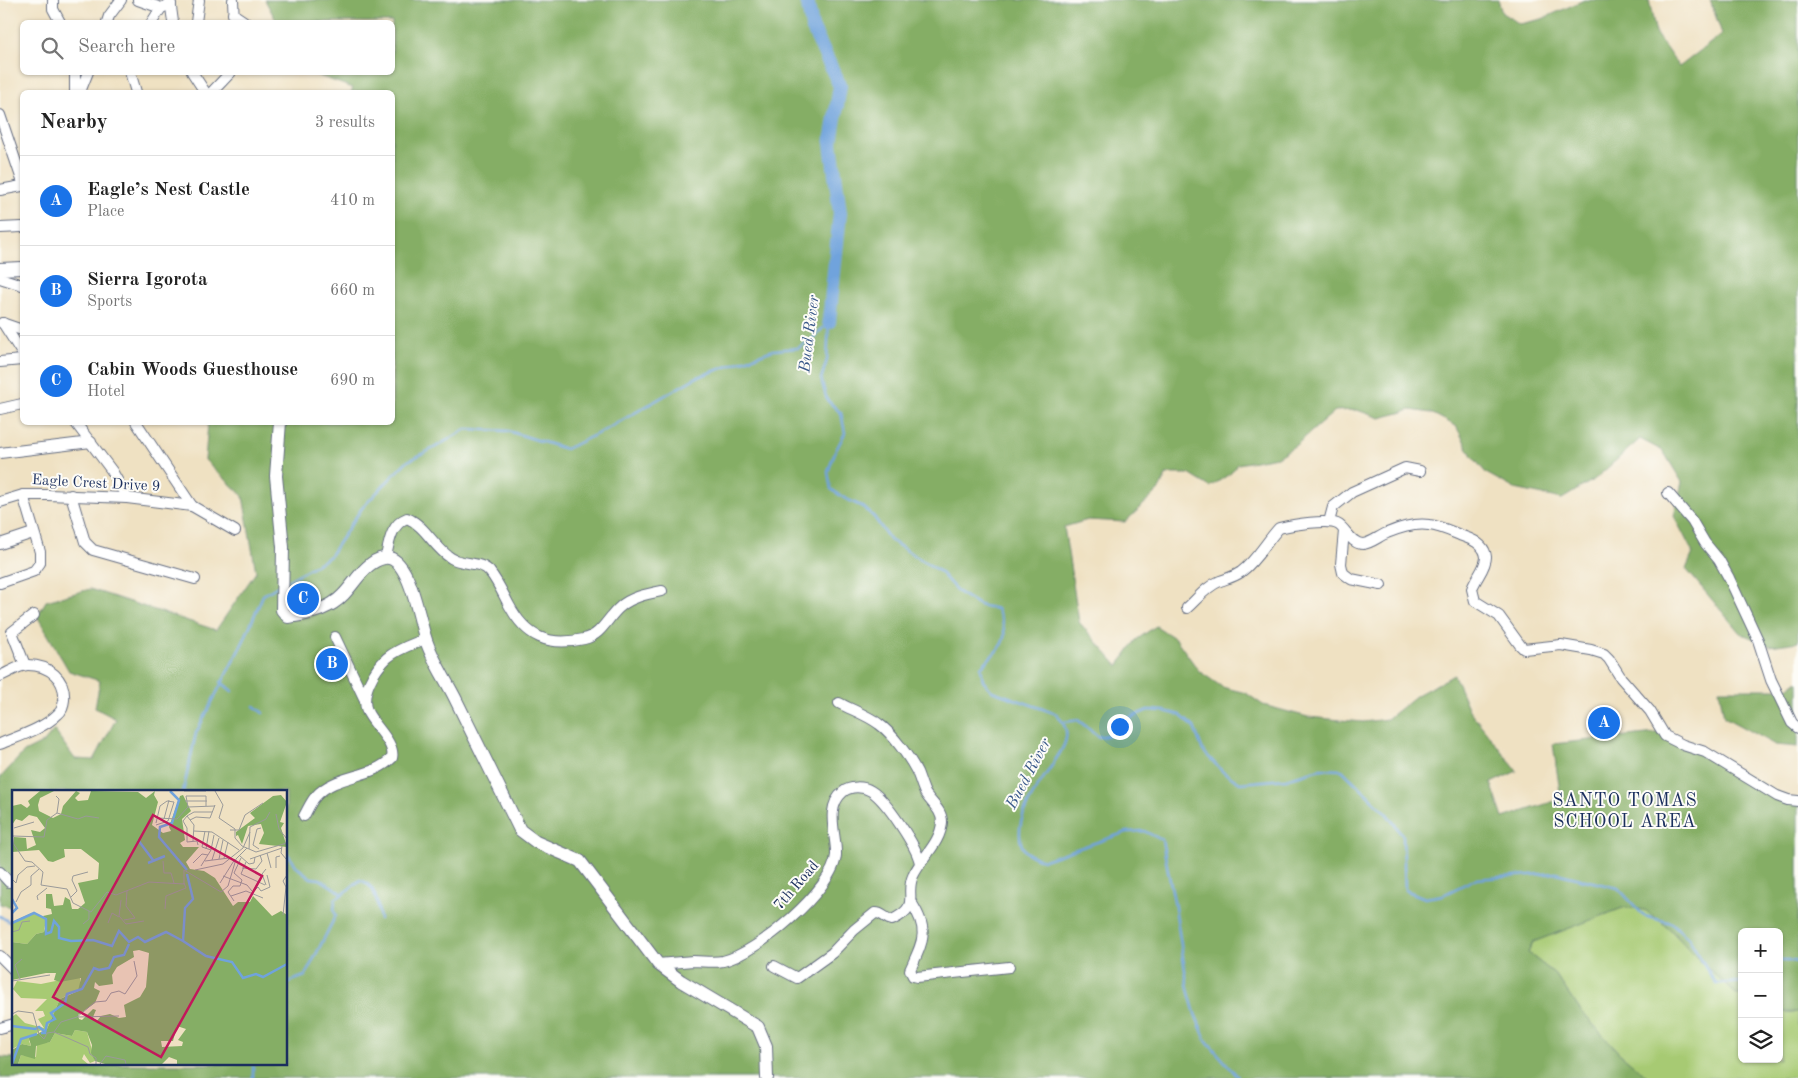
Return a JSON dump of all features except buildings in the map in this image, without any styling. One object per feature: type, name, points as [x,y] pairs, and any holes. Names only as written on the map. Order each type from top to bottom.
[{"type":"main road","points":[[0,269],[20,268]]},
{"type":"main road","points":[[280,425],[276,476],[283,547],[282,610],[285,616],[307,614],[329,605],[342,596],[362,572],[378,560],[386,557],[393,559],[402,566],[411,586],[425,639],[520,830],[536,842],[580,862],[658,964],[682,981],[758,1027],[766,1046],[767,1078]]},
{"type":"street","points":[[53,0],[53,9],[59,20]]},
{"type":"street","points":[[108,20],[120,0]]},
{"type":"street","points":[[138,0],[167,4]]},
{"type":"street","points":[[196,20],[199,0]]},
{"type":"street","points":[[233,0],[234,18]]},
{"type":"street","points":[[154,20],[167,4]]},
{"type":"street","points":[[167,4],[173,20]]},
{"type":"street","points":[[75,75],[75,90]]},
{"type":"street","points":[[81,90],[87,75]]},
{"type":"street","points":[[131,75],[135,90]]},
{"type":"street","points":[[194,75],[204,90]]},
{"type":"street","points":[[214,90],[228,75]]},
{"type":"street","points":[[0,115],[20,174]]},
{"type":"street","points":[[0,190],[20,186]]},
{"type":"street","points":[[0,228],[20,227]]},
{"type":"street","points":[[0,278],[20,284]]},
{"type":"street","points":[[1,322],[20,329]]},
{"type":"street","points":[[1,322],[20,350]]},
{"type":"street","points":[[0,362],[20,360]]},
{"type":"street","points":[[0,408],[20,404]]},
{"type":"street","points":[[77,425],[112,471],[127,498]]},
{"type":"street","points":[[138,425],[192,506],[235,531]]},
{"type":"street","points":[[0,453],[91,442]]},
{"type":"street","points":[[1329,522],[1333,507],[1352,492],[1405,468],[1420,471]]},
{"type":"street","points":[[1668,493],[1692,521],[1729,578],[1758,640],[1771,680],[1792,723],[1798,728]]},
{"type":"street","points":[[0,583],[34,571],[40,562],[40,552],[23,495]]},
{"type":"street","name":"Eagle Crest Drive 9","points":[[0,502],[23,495],[127,498],[192,506]]},
{"type":"street","points":[[70,496],[85,542],[89,548],[195,579]]},
{"type":"street","points":[[386,557],[394,528],[400,521],[406,518],[416,522],[446,555],[453,560],[486,568],[490,571],[510,608],[525,629],[543,640],[568,642],[590,638],[597,634],[619,607],[628,601],[662,591]]},
{"type":"street","points":[[1187,608],[1206,590],[1220,581],[1229,579],[1242,572],[1262,551],[1278,528],[1329,522],[1339,525],[1359,543],[1364,544],[1387,533],[1409,526],[1429,525],[1470,539],[1485,552],[1485,563],[1472,589],[1475,601],[1499,616],[1520,645],[1528,649],[1561,645],[1604,654],[1621,678],[1650,711],[1665,736],[1683,745],[1705,752],[1777,796],[1798,801]]},
{"type":"street","points":[[1344,531],[1342,573],[1351,579],[1381,585]]},
{"type":"street","points":[[0,544],[33,533]]},
{"type":"street","points":[[26,665],[12,632],[34,615]]},
{"type":"street","points":[[304,816],[311,802],[324,788],[340,780],[373,771],[392,758],[392,749],[367,711],[364,698],[335,638]]},
{"type":"street","points":[[364,698],[376,671],[388,658],[400,650],[425,639]]},
{"type":"street","points":[[0,676],[26,665],[36,665],[58,675],[62,682],[64,694],[62,709],[52,719],[0,744]]},
{"type":"street","points":[[774,966],[797,978],[832,953],[854,930],[870,917],[878,913],[892,920],[903,914],[910,907],[910,883],[920,863],[939,834],[942,821],[941,815],[926,795],[912,764],[892,737],[881,725],[839,703]]},
{"type":"street","name":"7th Road","points":[[658,964],[694,961],[708,963],[725,960],[758,944],[786,922],[826,879],[833,867],[836,854],[833,810],[837,799],[843,792],[852,788],[863,788],[872,792],[880,799],[916,850],[920,863]]},
{"type":"street","points":[[0,872],[9,882]]},
{"type":"street","points":[[911,902],[921,921],[924,938],[910,970],[913,976],[1009,967]]},
{"type":"street","points":[[0,956],[12,968]]},
{"type":"green space","points":[[265,0],[1498,0],[1502,13],[1520,24],[1542,19],[1584,0],[1649,0],[1656,34],[1679,67],[1722,34],[1710,0],[1798,0],[1798,642],[1770,646],[1740,633],[1686,569],[1693,553],[1674,516],[1682,482],[1663,451],[1640,439],[1595,479],[1562,499],[1515,489],[1486,473],[1472,456],[1456,426],[1431,413],[1411,410],[1380,418],[1357,410],[1335,411],[1296,445],[1277,457],[1238,464],[1231,473],[1210,487],[1189,474],[1167,474],[1158,491],[1125,522],[1088,520],[1064,527],[1079,622],[1118,666],[1136,640],[1156,626],[1176,639],[1199,671],[1222,687],[1246,693],[1263,705],[1308,717],[1363,722],[1387,719],[1417,695],[1454,675],[1469,710],[1517,771],[1491,783],[1503,818],[1561,799],[1553,744],[1665,732],[1788,798],[1798,801],[1798,1012],[1783,1012],[1783,928],[1738,928],[1738,995],[1700,961],[1668,927],[1645,910],[1625,907],[1533,942],[1528,953],[1555,974],[1580,1010],[1619,1053],[1649,1078],[0,1078],[0,1057],[12,1058],[12,1066],[288,1066],[288,790],[12,790],[12,907],[0,904],[0,778],[24,752],[44,742],[54,730],[75,759],[94,760],[116,719],[95,708],[100,681],[69,671],[37,616],[46,601],[90,589],[216,630],[256,572],[243,496],[205,460],[208,425],[395,425],[395,90],[352,90],[353,88],[317,75],[395,75],[395,20],[276,20]]},
{"type":"green space","points":[[1798,681],[1798,747],[1775,745],[1724,717],[1719,689],[1787,689]]},
{"type":"green space","points":[[1625,907],[1645,910],[1668,927],[1700,961],[1738,995],[1738,1063],[1783,1063],[1783,1012],[1798,1012],[1798,1078],[1649,1078],[1619,1053],[1580,1010],[1555,974],[1528,953],[1533,942]]},
{"type":"waterway","name":"Bued River","points":[[807,0],[812,27],[840,86],[831,143],[840,213],[829,322]]},
{"type":"waterway","name":"Bued River","points":[[829,322],[827,360],[821,379],[827,400],[841,413],[845,433],[835,452],[828,472],[831,489],[863,507],[874,517],[890,540],[939,571],[958,592],[979,605],[997,609],[1004,628],[1003,641],[995,653],[981,667],[983,681],[992,691],[1057,714],[1063,722],[1066,735],[1063,747],[1036,789],[1024,812],[1020,835],[1022,846],[1028,854],[1044,860],[1127,832],[1144,831],[1162,840],[1188,989],[1195,1014],[1206,1040],[1239,1078]]},
{"type":"waterway","points":[[287,581],[329,557],[362,508],[406,462],[466,429],[508,431],[566,449],[607,429],[695,378],[773,350],[798,348],[812,339],[828,323]]},
{"type":"waterway","points":[[183,790],[196,733],[244,640],[263,595],[278,586]]},
{"type":"waterway","points":[[221,682],[232,691]]},
{"type":"waterway","points":[[254,706],[263,713]]},
{"type":"waterway","points":[[1064,722],[1078,720],[1099,737],[1114,734],[1129,718],[1148,710],[1180,715],[1194,727],[1203,751],[1223,772],[1240,783],[1286,779],[1320,769],[1342,770],[1387,814],[1403,836],[1405,890],[1425,898],[1443,895],[1475,879],[1556,873],[1618,888],[1644,916],[1672,923],[1689,939],[1716,984],[1738,982]]},
{"type":"waterway","points":[[288,855],[298,868],[311,878],[320,879],[343,894],[360,880],[366,882],[373,891],[377,901],[380,919]]},
{"type":"waterway","points":[[288,982],[305,976],[336,915],[334,911],[335,899],[343,894]]},
{"type":"waterway","points":[[0,916],[12,924]]},
{"type":"waterway","points":[[1783,961],[1798,962]]},
{"type":"waterway","points":[[253,1066],[253,1078]]},
{"type":"place","name":"Cabin Woods Guesthouse","points":[[303,599]]},
{"type":"place","name":"Sierra Igorota","points":[[332,664]]},
{"type":"place","name":"Eagle’s Nest Castle","points":[[1604,723]]},
{"type":"district","name":"SANTO TOMAS SCHOOL AREA","points":[[1625,811]]}]
